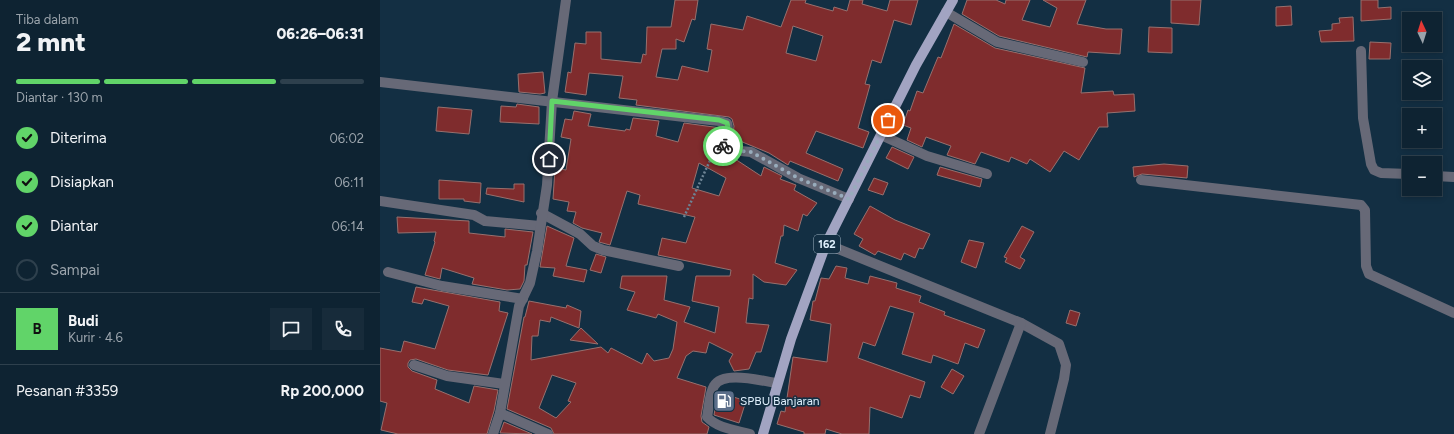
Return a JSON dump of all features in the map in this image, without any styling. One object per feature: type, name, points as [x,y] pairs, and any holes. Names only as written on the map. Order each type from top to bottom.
[{"type":"main road","name":"162","points":[[763,434],[791,339],[826,244],[916,64],[953,0]]},
{"type":"street","points":[[493,434],[500,413],[519,306],[530,284],[537,251],[541,213],[547,185],[552,101],[566,0]]},
{"type":"street","points":[[946,12],[997,42],[1083,62]]},
{"type":"street","points":[[1361,51],[1363,118],[1371,164],[1374,170],[1402,174]]},
{"type":"street","points":[[380,82],[719,120],[727,123],[728,128],[728,132],[719,145],[731,150],[751,152],[798,178],[849,199]]},
{"type":"street","points":[[881,134],[927,156],[987,174]]},
{"type":"street","points":[[1442,176],[1454,177]]},
{"type":"street","points":[[1141,180],[1361,205],[1365,210],[1366,266],[1369,274],[1454,313]]},
{"type":"street","points":[[380,201],[474,215],[485,221],[540,226]]},
{"type":"street","points":[[541,213],[580,234],[593,246],[603,250],[679,266]]},
{"type":"street","points":[[826,244],[1021,323],[1059,344],[1066,365],[1064,380],[1050,434]]},
{"type":"street","points":[[388,272],[442,286],[523,299]]},
{"type":"street","points":[[979,434],[1021,323]]},
{"type":"street","points":[[414,365],[447,376],[504,384]]},
{"type":"street","points":[[750,434],[719,425],[707,417],[714,386],[720,380],[729,376],[777,383]]},
{"type":"street","points":[[500,413],[548,434]]},
{"type":"path","points":[[684,217],[707,164],[719,145]]},
{"type":"building","points":[[675,0],[698,0],[695,20],[692,19],[684,42],[676,39],[676,49],[662,49],[656,77],[678,80],[682,66],[708,72],[712,50],[707,49],[711,24],[743,30],[747,16],[781,27],[791,0],[806,0],[805,3],[833,11],[834,7],[847,11],[850,0],[863,0],[862,4],[887,11],[890,0],[918,0],[911,25],[894,20],[881,63],[872,60],[865,84],[870,85],[858,128],[869,132],[863,148],[816,131],[806,153],[843,169],[838,181],[790,161],[788,165],[769,153],[740,141],[738,144],[729,142],[733,134],[734,126],[732,119],[729,117],[636,105],[637,100],[619,98],[623,76],[589,73],[586,95],[565,92],[568,72],[571,73],[575,43],[586,44],[586,32],[601,32],[601,59],[641,63],[643,54],[646,55],[647,27],[671,27]],"holes":[[[793,26],[823,36],[816,61],[786,53]]]},
{"type":"building","points":[[967,0],[996,0],[1005,4],[1006,0],[1030,0],[1022,20],[1050,27],[1057,8],[1043,0],[1086,0],[1077,24],[1106,29],[1122,29],[1120,54],[1088,52],[1087,57],[999,36],[962,14]]},
{"type":"building","points":[[1171,0],[1201,0],[1199,25],[1171,23]]},
{"type":"building","points":[[1361,0],[1378,0],[1378,8],[1391,7],[1391,19],[1361,21]]},
{"type":"building","points":[[1291,6],[1292,25],[1276,26],[1276,7]]},
{"type":"building","points":[[1353,17],[1354,41],[1321,42],[1319,31],[1332,30],[1332,24],[1340,23],[1339,18]]},
{"type":"building","points":[[954,24],[995,48],[1085,68],[1081,93],[1113,91],[1114,95],[1134,94],[1135,111],[1107,113],[1108,127],[1099,127],[1079,160],[1064,151],[1050,172],[1030,159],[1027,164],[1011,157],[1009,162],[981,152],[975,164],[947,155],[951,146],[926,137],[922,147],[907,140],[911,128],[903,125],[908,110],[910,111],[917,91],[923,93],[938,57],[941,58]]},
{"type":"building","points":[[1149,27],[1172,28],[1172,53],[1148,52]]},
{"type":"building","points":[[1370,42],[1391,43],[1390,59],[1369,59]]},
{"type":"building","points":[[543,72],[545,93],[519,92],[518,74]]},
{"type":"building","points":[[517,104],[539,107],[539,124],[500,122],[501,106],[516,107]]},
{"type":"building","points":[[438,107],[472,110],[469,134],[436,131]]},
{"type":"building","points":[[574,111],[591,114],[588,126],[625,131],[626,129],[630,130],[633,118],[659,121],[656,136],[678,142],[684,123],[721,128],[713,144],[716,151],[732,157],[761,176],[764,167],[782,176],[780,179],[796,185],[794,190],[817,203],[807,216],[803,214],[798,231],[784,225],[783,236],[781,236],[775,263],[797,270],[786,285],[764,282],[753,274],[753,299],[749,298],[746,323],[769,325],[761,352],[756,352],[749,369],[734,371],[729,361],[733,354],[709,342],[706,353],[693,351],[686,356],[677,378],[706,387],[701,416],[702,422],[709,427],[707,434],[554,434],[551,428],[507,409],[524,317],[529,301],[566,308],[567,305],[581,311],[579,328],[551,317],[550,322],[540,320],[538,336],[532,336],[531,360],[601,347],[608,353],[611,348],[642,364],[647,353],[654,361],[669,358],[673,349],[677,322],[658,314],[656,318],[627,310],[635,292],[620,288],[622,276],[667,276],[664,300],[690,307],[684,322],[715,333],[719,307],[692,301],[696,276],[730,276],[731,270],[658,255],[662,238],[686,243],[695,217],[638,204],[640,195],[627,191],[610,245],[599,242],[602,233],[582,228],[573,223],[576,212],[567,211],[569,202],[553,199],[555,168],[566,170],[571,139],[561,137],[565,119],[572,120]],"holes":[[[699,163],[726,178],[719,196],[692,188]],[[552,375],[576,383],[568,401],[571,402],[556,418],[539,408]]]},
{"type":"building","points":[[892,147],[914,157],[908,169],[886,158]]},
{"type":"building","points":[[1164,164],[1188,166],[1187,178],[1142,174],[1134,177],[1133,167]]},
{"type":"building","points":[[940,167],[982,179],[980,187],[937,175]]},
{"type":"building","points":[[874,178],[888,183],[883,195],[868,190]]},
{"type":"building","points":[[439,180],[481,183],[480,203],[464,201],[464,199],[439,199]]},
{"type":"building","points":[[514,184],[524,184],[524,202],[486,194],[487,188],[514,189]]},
{"type":"building","points":[[870,206],[895,220],[930,234],[923,249],[919,248],[915,258],[904,253],[901,260],[878,251],[875,255],[859,246],[863,239],[854,234]]},
{"type":"building","points":[[397,217],[469,221],[469,233],[505,237],[505,229],[533,232],[527,265],[525,265],[524,281],[520,289],[507,290],[472,284],[474,278],[442,268],[440,279],[425,275],[435,242],[436,232],[398,233]]},
{"type":"building","points":[[547,226],[574,238],[566,266],[587,270],[584,282],[553,276],[555,268],[540,267]]},
{"type":"building","points":[[1022,226],[1034,232],[1020,257],[1025,260],[1020,269],[1005,262],[1007,258],[1004,257]]},
{"type":"building","points":[[969,240],[984,243],[976,268],[961,262]]},
{"type":"building","points":[[596,254],[606,257],[601,273],[590,270]]},
{"type":"building","points":[[836,266],[847,268],[845,278],[868,284],[870,276],[897,283],[896,288],[921,296],[919,302],[945,312],[944,315],[985,330],[978,348],[965,343],[958,364],[933,355],[931,363],[902,354],[914,313],[890,306],[875,346],[863,342],[858,358],[925,382],[920,398],[910,395],[902,418],[870,407],[869,434],[842,434],[826,429],[825,434],[804,434],[804,432],[777,424],[781,411],[785,412],[793,357],[827,362],[831,324],[810,320],[813,301],[815,301],[821,278],[829,279]]},
{"type":"building","points":[[416,287],[500,302],[499,311],[508,313],[488,375],[448,370],[416,359],[410,360],[408,363],[408,367],[412,371],[437,380],[435,389],[469,403],[474,386],[498,390],[494,411],[487,434],[398,434],[381,430],[387,403],[380,401],[380,348],[401,352],[404,341],[435,349],[449,306],[424,299],[422,304],[412,302]]},
{"type":"building","points":[[1070,310],[1080,313],[1076,326],[1066,323]]},
{"type":"building","points":[[581,328],[598,344],[570,340]]},
{"type":"building","points":[[952,369],[964,376],[953,394],[941,387]]},
{"type":"building","points":[[718,392],[746,401],[739,423],[714,415]]},
{"type":"building","points":[[504,422],[532,434],[500,433]]},
{"type":"way so far","points":[[723,146],[731,150],[751,152],[798,178],[849,199],[888,120]]},
{"type":"place","name":"SPBU Banjaran","points":[[724,401]]},
{"type":"route","points":[[549,159],[552,101],[680,117],[719,120],[727,123],[728,128],[728,132],[719,145],[723,146]]}]
